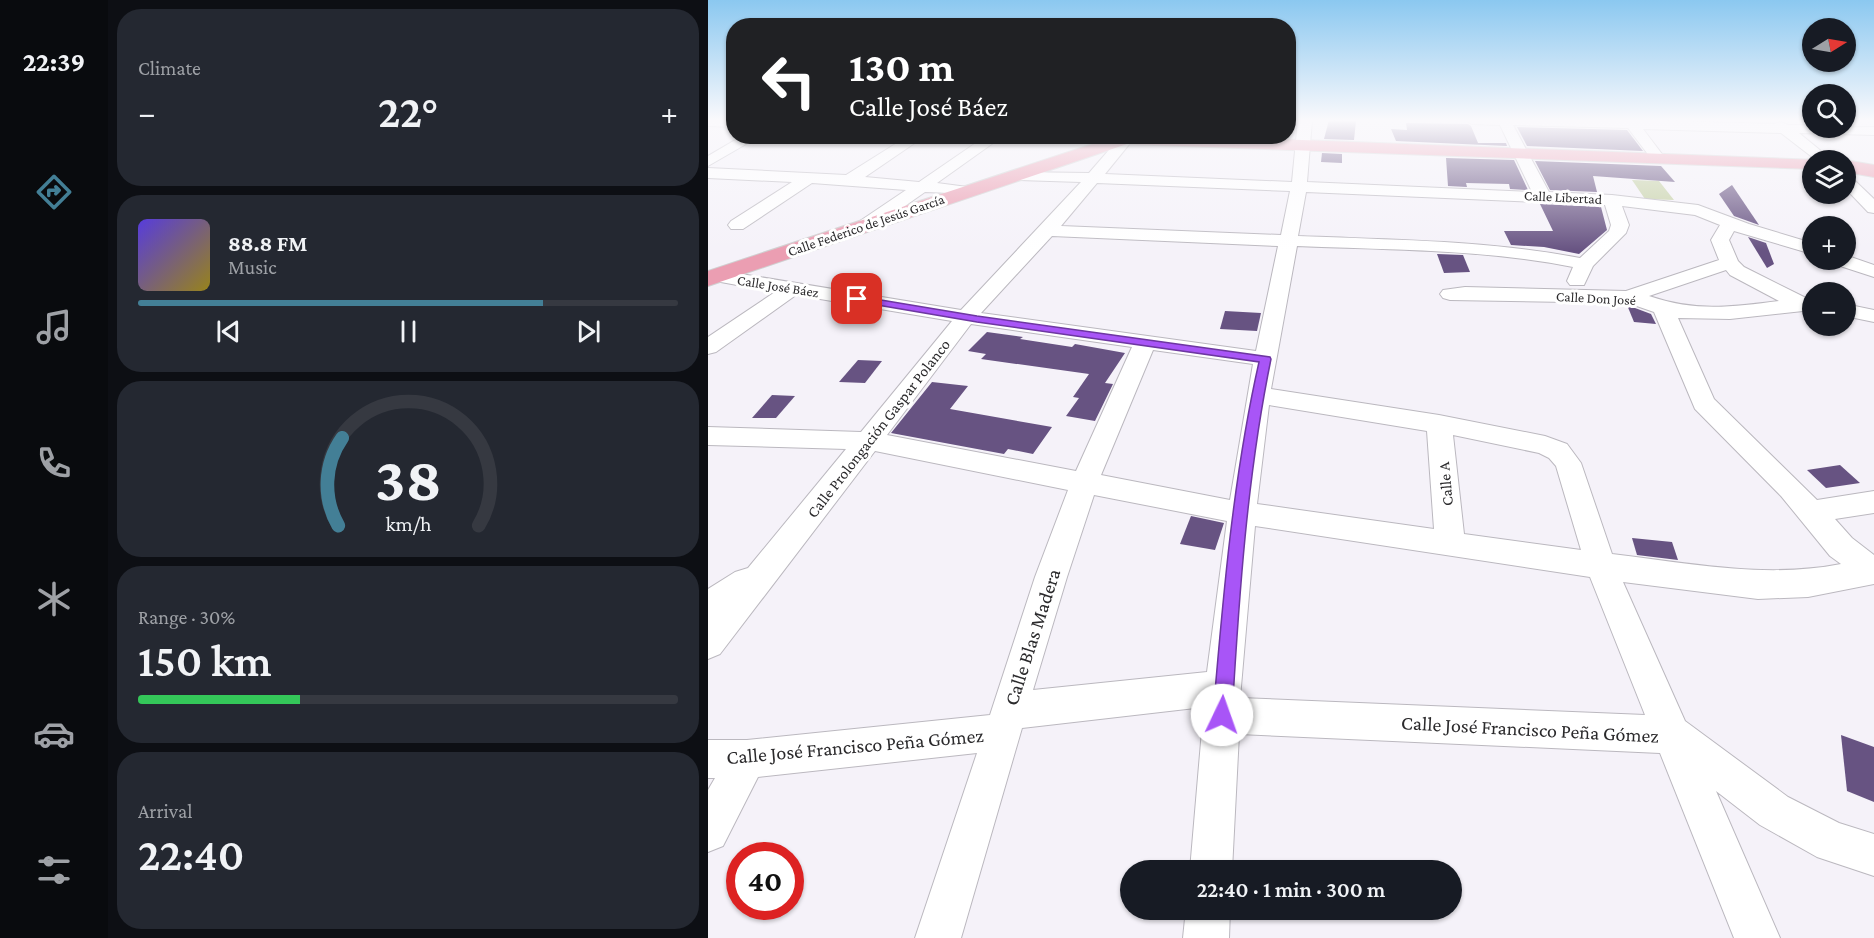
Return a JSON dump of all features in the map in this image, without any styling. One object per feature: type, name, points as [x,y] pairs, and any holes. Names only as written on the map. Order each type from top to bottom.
[{"type":"main road","name":"Calle Federico de Jesús García","points":[[712,278],[1051,164]]},
{"type":"main road","points":[[1856,168],[1874,171]]},
{"type":"street","points":[[849,180],[874,164]]},
{"type":"street","points":[[866,225],[957,164]]},
{"type":"street","name":"Calle Prolongación Gaspar Polanco","points":[[708,643],[966,317],[1048,231],[1106,164]]},
{"type":"street","points":[[1212,860],[1223,701],[1242,513],[1258,395],[1270,326],[1290,241],[1301,164]]},
{"type":"street","points":[[1526,164],[1542,195]]},
{"type":"street","points":[[708,173],[849,180],[969,191]]},
{"type":"street","name":"Calle Libertad","points":[[1019,175],[1299,188],[1542,195],[1612,200],[1698,210],[1802,246]]},
{"type":"street","points":[[737,225],[809,178]]},
{"type":"street","points":[[1856,190],[1874,208]]},
{"type":"street","points":[[1571,297],[1584,264],[1617,232],[1620,225],[1612,200]]},
{"type":"street","points":[[1731,222],[1720,240],[1729,263],[1737,271],[1802,302]]},
{"type":"street","points":[[1048,231],[1468,248],[1528,254],[1584,264]]},
{"type":"street","points":[[1627,297],[1729,263]]},
{"type":"street","points":[[1856,265],[1874,271]]},
{"type":"street","name":"Calle José Báez","points":[[712,278],[966,317],[1266,359]]},
{"type":"street","points":[[708,347],[792,289]]},
{"type":"street","name":"Calle Don José","points":[[1450,294],[1512,293],[1571,297],[1627,297],[1679,312],[1741,312],[1802,305]]},
{"type":"street","points":[[1663,308],[1704,403],[1811,512],[1841,547],[1872,571]]},
{"type":"street","points":[[1856,312],[1874,316]]},
{"type":"street","name":"Calle Blas Madera","points":[[938,938],[1051,577],[1085,481],[1145,342]]},
{"type":"street","points":[[1258,395],[1440,424],[1545,445],[1558,451],[1568,464],[1601,566],[1757,938]]},
{"type":"street","name":"Calle A","points":[[1440,424],[1450,544]]},
{"type":"street","points":[[708,436],[869,441],[1242,513],[1601,566],[1758,585],[1808,584],[1872,571]]},
{"type":"street","points":[[1811,512],[1874,502]]},
{"type":"street","points":[[708,607],[776,558]]},
{"type":"street","name":"Calle José Francisco Peña Gómez","points":[[708,759],[747,759],[1005,722],[1223,701],[1673,735],[1774,811],[1832,842],[1874,855]]},
{"type":"street","points":[[708,831],[747,759]]},
{"type":"street","points":[[1206,938],[1207,920]]},
{"type":"green space","points":[[1632,180],[1659,181],[1674,200],[1645,199]]},
{"type":"building","points":[[1446,164],[1516,164],[1528,190],[1510,189],[1509,184],[1466,183],[1467,187],[1448,186]]},
{"type":"building","points":[[1536,164],[1661,166],[1675,182],[1593,176],[1597,192],[1550,190]]},
{"type":"building","points":[[1732,185],[1759,225],[1734,216],[1719,194]]},
{"type":"building","points":[[1540,204],[1601,207],[1607,230],[1579,254],[1544,247],[1511,245],[1504,231],[1553,231]]},
{"type":"building","points":[[1748,237],[1766,243],[1774,264],[1767,268]]},
{"type":"building","points":[[1437,254],[1463,255],[1470,272],[1444,273]]},
{"type":"building","points":[[1627,305],[1651,314],[1656,324],[1634,322]]},
{"type":"building","points":[[1225,311],[1261,313],[1257,331],[1220,329]]},
{"type":"building","points":[[987,332],[1072,347],[1075,344],[1125,353],[1105,383],[1113,384],[1095,421],[1066,416],[1079,398],[1073,397],[1089,374],[981,359],[986,354],[968,351]]},
{"type":"building","points":[[858,360],[882,361],[865,383],[839,382]]},
{"type":"building","points":[[932,382],[968,386],[950,409],[1052,427],[1033,454],[1008,449],[1004,454],[891,433]]},
{"type":"building","points":[[772,395],[795,396],[776,418],[752,418]]},
{"type":"building","points":[[1840,465],[1860,483],[1826,488],[1807,470]]},
{"type":"building","points":[[1191,516],[1224,523],[1215,550],[1180,544]]},
{"type":"building","points":[[1632,538],[1672,542],[1678,560],[1637,555]]},
{"type":"building","points":[[1841,735],[1874,747],[1874,802],[1847,791]]},
{"type":"route","points":[[857,299],[977,319],[1266,359],[1258,395],[1242,513],[1230,612],[1222,715]]}]
